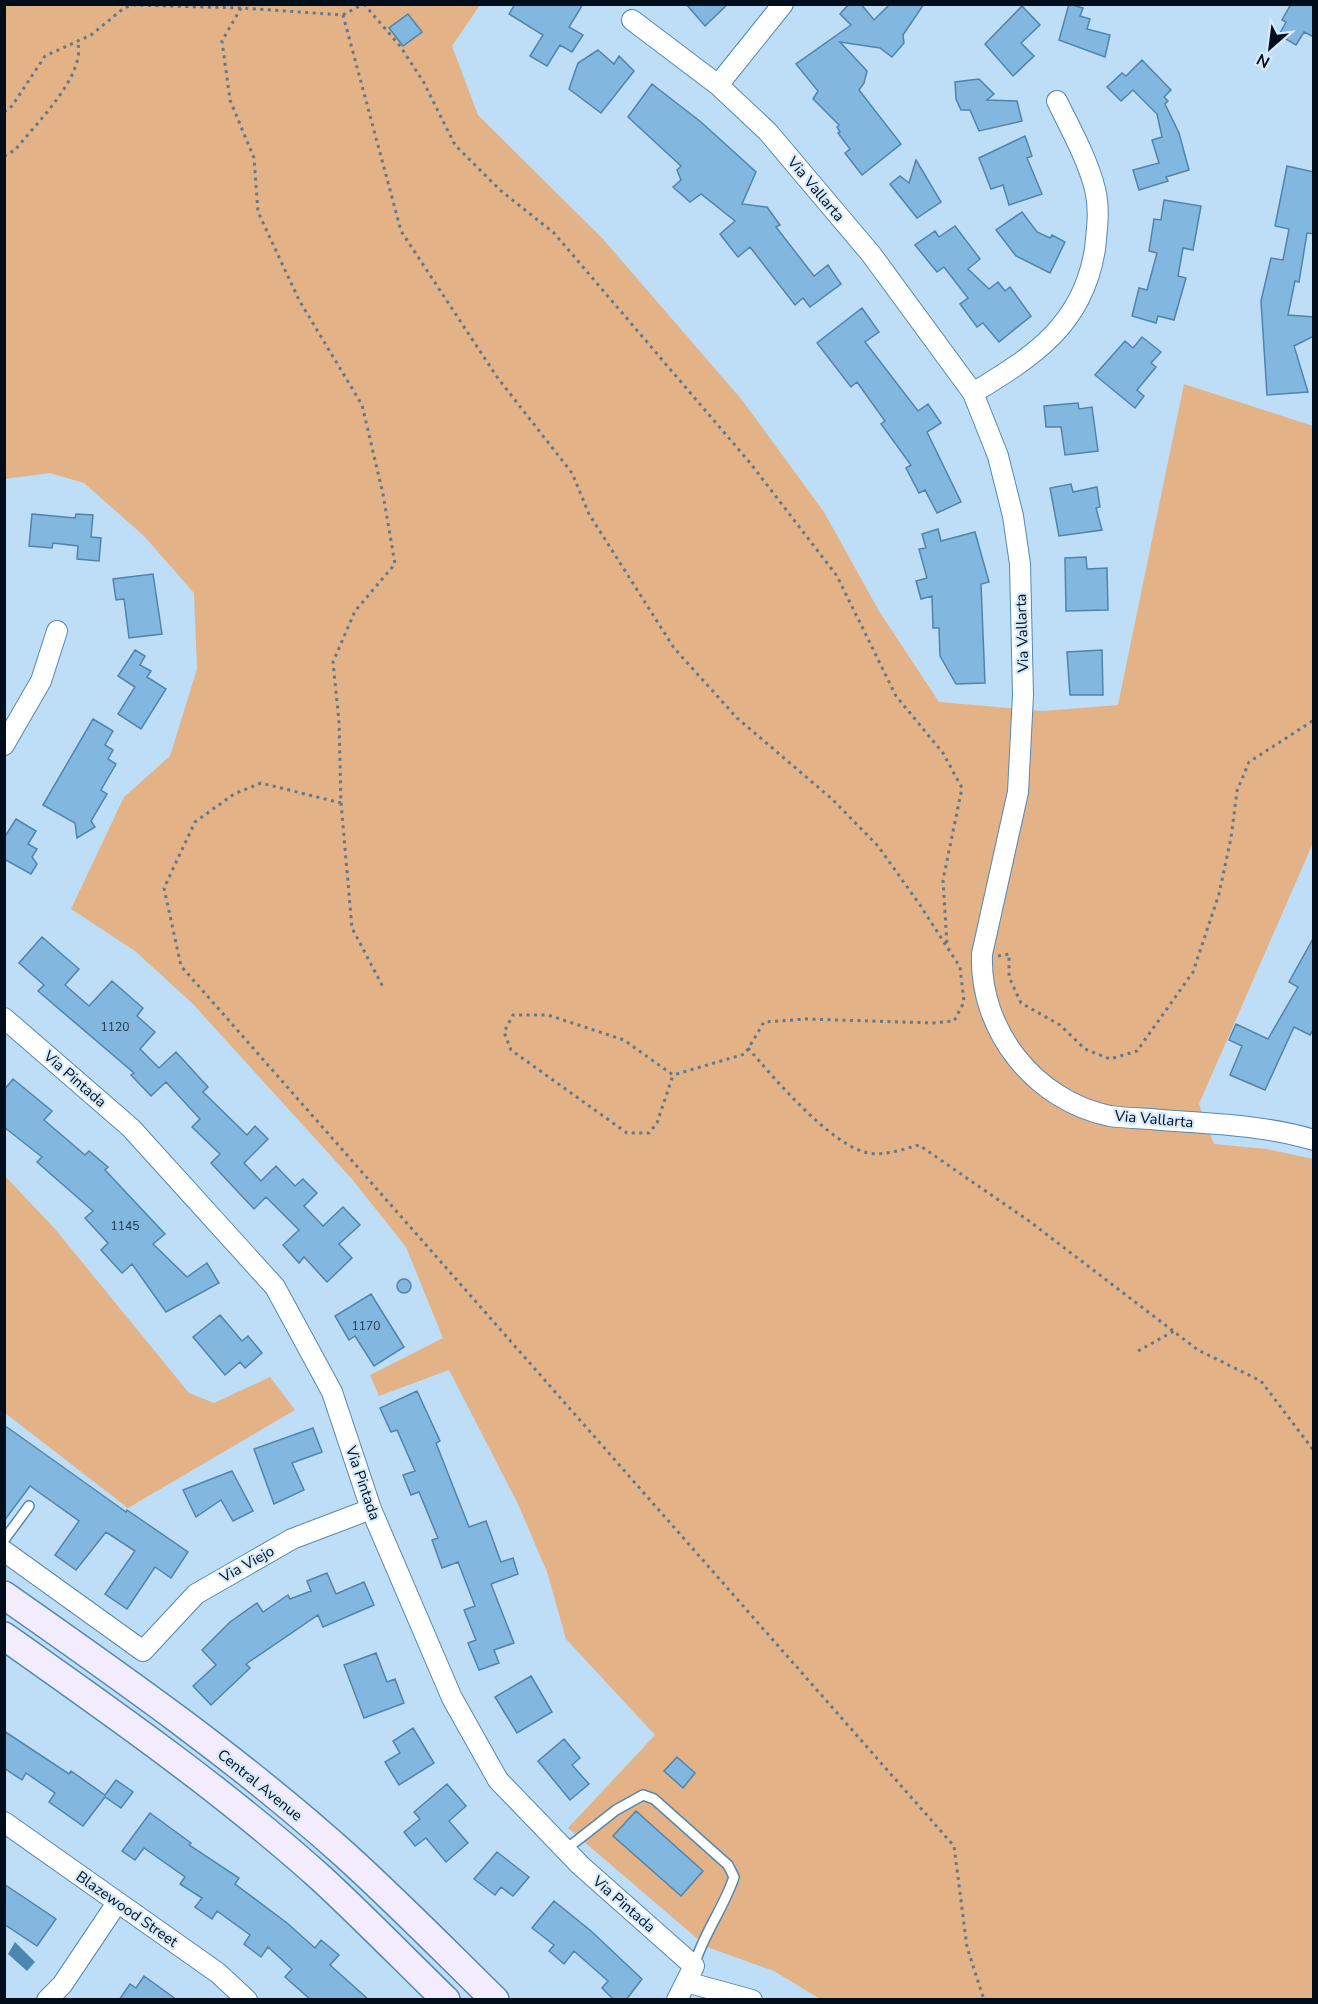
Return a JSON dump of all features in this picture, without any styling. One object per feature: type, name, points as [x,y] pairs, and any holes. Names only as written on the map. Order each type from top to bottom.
[{"type":"main road","name":"Central Avenue","points":[[4,1595],[155,1701],[268,1789],[345,1855],[495,2000]]},
{"type":"main road","points":[[4,1636],[135,1729],[247,1816],[322,1880],[446,2000]]},
{"type":"street","points":[[718,85],[783,4]]},
{"type":"street","name":"Via Vallarta","points":[[632,20],[718,85],[768,132],[872,254],[973,393],[998,456],[1020,564],[1023,695],[1018,792],[982,960],[982,980],[989,1010],[1002,1039],[1020,1063],[1068,1101],[1109,1116],[1259,1129],[1313,1138]]},
{"type":"street","points":[[973,393],[1026,361],[1050,339],[1065,321],[1083,292],[1092,268],[1099,219],[1096,192],[1088,167],[1057,101]]},
{"type":"street","points":[[5,742],[41,681],[57,631]]},
{"type":"street","name":"Via Pintada","points":[[4,1018],[131,1128],[275,1287],[332,1392],[371,1509],[452,1698],[498,1780],[690,1974]]},
{"type":"street","name":"Via Viejo","points":[[4,1551],[143,1651],[196,1594],[292,1539],[371,1509]]},
{"type":"street","name":"Blazewood Street","points":[[4,1822],[218,1973],[246,2000]]},
{"type":"street","points":[[47,2000],[62,1985],[117,1903]]},
{"type":"street","points":[[676,2000],[690,1974],[752,2000]]},
{"type":"lane","points":[[4,1540],[29,1506]]},
{"type":"lane","points":[[566,1850],[616,1810],[643,1795],[654,1799],[728,1864],[734,1876],[729,1893],[700,1944],[690,1974]]},
{"type":"path","points":[[4,112],[12,106],[45,56],[63,46],[78,43],[124,8],[133,5],[239,6],[343,15],[364,4],[405,54],[423,81],[455,145],[500,190],[554,233],[751,464],[837,576],[896,696],[943,753],[962,788],[943,880],[947,947]]},
{"type":"path","points":[[239,6],[222,41],[230,100],[254,158],[258,212],[299,300],[362,405],[383,494],[395,564],[355,611],[333,662],[339,722],[341,803],[352,928],[383,987]]},
{"type":"path","points":[[343,15],[401,231],[497,377],[572,473],[589,514],[674,648],[737,718],[832,799],[878,846],[958,964],[964,1002],[954,1021],[933,1023],[806,1019],[764,1022],[745,1054],[673,1075]]},
{"type":"path","points":[[4,156],[15,150],[69,81],[80,52],[78,43]]},
{"type":"path","points":[[958,964],[1009,954],[1009,977],[1021,1003],[1060,1025],[1084,1049],[1110,1059],[1137,1051],[1193,972],[1219,894],[1231,838],[1237,791],[1249,762],[1314,720]]},
{"type":"path","points":[[341,803],[261,783],[234,794],[195,822],[164,888],[181,966],[954,1846],[967,1947],[984,2000]]},
{"type":"path","points":[[513,1015],[548,1015],[624,1040],[673,1075],[657,1123],[649,1133],[627,1133],[511,1050],[504,1032],[513,1015]]},
{"type":"path","points":[[748,1048],[784,1090],[839,1139],[868,1153],[890,1153],[919,1145],[1029,1221],[1197,1350],[1261,1381],[1314,1451]]},
{"type":"path","points":[[1138,1351],[1174,1331]]},
{"type":"shaded area","points":[[4,5],[480,5],[452,46],[478,115],[603,239],[742,400],[824,512],[879,611],[939,702],[1043,711],[1118,705],[1184,384],[1313,426],[1313,843],[1199,1104],[1214,1144],[1267,1149],[1313,1159],[1313,1999],[820,1999],[774,1971],[707,1947],[568,1828],[655,1735],[566,1639],[547,1572],[518,1504],[449,1370],[379,1396],[370,1375],[443,1338],[406,1247],[351,1178],[193,1004],[135,951],[71,909],[124,797],[170,756],[197,669],[194,593],[144,536],[84,483],[50,473],[5,479]]},
{"type":"shaded area","points":[[4,1175],[55,1229],[189,1393],[214,1403],[270,1377],[295,1410],[128,1508],[5,1413]]},
{"type":"water","points":[[15,1942],[35,1962],[27,1971],[8,1954]]},
{"type":"building","points":[[515,4],[583,4],[569,27],[583,35],[572,52],[560,45],[547,66],[530,56],[543,35],[509,14]]},
{"type":"building","points":[[686,4],[728,4],[705,26]]},
{"type":"building","points":[[849,4],[861,4],[874,20],[890,4],[924,4],[903,35],[904,43],[892,57],[880,48],[840,42],[867,71],[864,83],[859,90],[901,144],[862,175],[845,153],[850,149],[838,133],[840,132],[837,127],[839,125],[813,99],[818,91],[796,64],[851,25],[840,14]]},
{"type":"building","points":[[1069,4],[1083,8],[1080,16],[1090,19],[1087,29],[1110,35],[1105,57],[1059,40]]},
{"type":"building","points":[[1291,4],[1314,4],[1314,37],[1304,32],[1296,45],[1279,35],[1286,22],[1282,20]]},
{"type":"building","points":[[1022,6],[1040,25],[1021,43],[1034,56],[1013,76],[985,44]]},
{"type":"building","points":[[408,14],[422,32],[403,46],[389,28]]},
{"type":"building","points":[[598,50],[614,64],[619,56],[634,71],[601,113],[569,89],[578,63]]},
{"type":"building","points":[[1142,60],[1171,90],[1164,97],[1168,101],[1165,104],[1179,133],[1189,170],[1166,177],[1168,181],[1139,190],[1133,170],[1159,163],[1152,140],[1162,137],[1157,114],[1133,90],[1121,101],[1107,87],[1122,73],[1126,76]]},
{"type":"building","points":[[979,79],[994,94],[987,100],[1017,101],[1022,121],[979,131],[970,110],[961,110],[956,99],[955,82]]},
{"type":"building","points":[[652,84],[701,122],[756,172],[742,204],[767,207],[780,225],[776,227],[814,276],[828,265],[841,284],[810,307],[803,298],[795,305],[750,247],[738,257],[720,234],[735,221],[701,194],[690,202],[673,187],[681,180],[677,170],[681,166],[628,117]]},
{"type":"building","points":[[1025,136],[1032,156],[1027,158],[1042,194],[1009,205],[1003,185],[991,189],[979,158]]},
{"type":"building","points":[[916,160],[941,202],[917,218],[890,184],[900,176],[909,183]]},
{"type":"building","points":[[1287,166],[1314,172],[1314,234],[1307,233],[1299,282],[1295,281],[1288,315],[1314,317],[1314,336],[1294,346],[1308,392],[1267,395],[1261,301],[1271,258],[1283,260],[1289,229],[1275,226]]},
{"type":"building","points":[[1164,200],[1201,206],[1193,250],[1183,248],[1178,276],[1186,278],[1174,320],[1158,316],[1156,323],[1132,316],[1139,288],[1147,290],[1157,253],[1149,251],[1154,219],[1161,220]]},
{"type":"building","points":[[1022,212],[1037,232],[1050,238],[1052,235],[1065,242],[1050,273],[1016,256],[996,230]]},
{"type":"building","points":[[955,226],[980,259],[968,269],[989,289],[998,282],[1005,291],[1010,287],[1031,316],[999,342],[983,323],[977,327],[960,304],[968,298],[944,267],[937,272],[915,245],[935,231],[939,237]]},
{"type":"building","points":[[862,308],[879,332],[865,342],[918,411],[928,404],[941,423],[927,432],[961,502],[937,513],[925,490],[919,493],[906,468],[911,465],[881,424],[885,421],[857,382],[851,387],[817,343]]},
{"type":"building","points":[[1142,337],[1161,352],[1151,363],[1156,367],[1137,390],[1144,396],[1135,408],[1095,375],[1125,341],[1133,348]]},
{"type":"building","points":[[1078,403],[1079,409],[1092,407],[1098,451],[1065,455],[1061,427],[1046,427],[1044,406]]},
{"type":"building","points":[[1071,484],[1073,492],[1097,487],[1100,507],[1096,508],[1102,530],[1059,536],[1050,488]]},
{"type":"building","points":[[32,514],[75,518],[76,514],[93,515],[91,537],[101,538],[99,561],[77,559],[78,546],[53,543],[52,548],[29,546]]},
{"type":"building","points":[[938,529],[941,541],[975,532],[989,582],[981,584],[985,683],[956,684],[940,656],[939,628],[933,628],[932,596],[921,599],[916,581],[927,578],[919,549],[926,548],[922,534]]},
{"type":"building","points":[[1086,557],[1087,569],[1107,568],[1108,610],[1066,611],[1065,558]]},
{"type":"building","points":[[153,574],[162,634],[129,638],[124,599],[116,600],[113,579]]},
{"type":"building","points":[[135,650],[145,656],[140,665],[151,671],[147,677],[166,689],[141,729],[118,714],[135,687],[118,676]]},
{"type":"building","points":[[1102,650],[1103,695],[1070,695],[1067,652]]},
{"type":"building","points":[[93,719],[113,731],[105,745],[113,750],[108,759],[116,764],[101,790],[107,794],[91,821],[95,827],[77,838],[75,823],[43,805]]},
{"type":"building","points":[[16,819],[36,831],[28,844],[37,849],[32,857],[37,864],[31,874],[4,859],[4,838]]},
{"type":"building","points":[[42,937],[79,969],[65,985],[89,1006],[112,981],[143,1008],[137,1016],[155,1032],[140,1049],[159,1068],[176,1052],[208,1087],[203,1092],[247,1135],[255,1126],[268,1139],[244,1163],[261,1181],[276,1166],[295,1186],[303,1179],[317,1193],[304,1206],[323,1226],[343,1207],[360,1225],[339,1244],[352,1258],[327,1282],[304,1257],[299,1263],[283,1245],[299,1230],[266,1197],[254,1209],[211,1163],[220,1154],[192,1127],[200,1119],[166,1082],[151,1096],[131,1075],[134,1073],[38,991],[44,985],[19,963]]},
{"type":"building","points":[[1314,937],[1314,1028],[1310,1035],[1294,1027],[1265,1090],[1230,1075],[1242,1046],[1229,1040],[1236,1024],[1268,1039],[1298,987],[1289,982]]},
{"type":"building","points":[[13,1079],[52,1111],[44,1120],[85,1155],[89,1151],[108,1167],[105,1170],[165,1234],[153,1244],[187,1277],[207,1263],[219,1283],[166,1312],[132,1264],[122,1273],[101,1250],[108,1243],[85,1218],[93,1211],[37,1162],[42,1157],[4,1127],[4,1090]]},
{"type":"building","points":[[404,1279],[409,1281],[411,1286],[409,1291],[404,1293],[399,1291],[397,1286],[399,1281]]},
{"type":"building","points":[[371,1294],[404,1347],[374,1366],[355,1336],[349,1340],[335,1316]]},
{"type":"building","points":[[220,1315],[242,1341],[248,1336],[262,1353],[245,1368],[240,1362],[225,1375],[193,1337]]},
{"type":"building","points":[[417,1391],[440,1441],[436,1443],[469,1527],[486,1521],[501,1562],[513,1558],[518,1574],[491,1584],[514,1643],[494,1650],[499,1663],[479,1670],[468,1643],[476,1640],[464,1610],[475,1606],[458,1562],[442,1568],[432,1540],[438,1538],[419,1492],[411,1495],[403,1475],[415,1471],[397,1430],[391,1432],[380,1408]]},
{"type":"building","points":[[4,1425],[126,1512],[127,1510],[188,1552],[171,1578],[155,1567],[127,1609],[105,1594],[135,1551],[106,1532],[76,1570],[55,1555],[79,1521],[30,1486],[4,1521]]},
{"type":"building","points":[[313,1428],[322,1452],[292,1463],[304,1490],[274,1504],[254,1449]]},
{"type":"building","points":[[232,1471],[253,1511],[233,1521],[221,1500],[196,1517],[183,1490]]},
{"type":"building","points":[[327,1573],[336,1594],[364,1582],[374,1605],[323,1627],[318,1615],[246,1664],[250,1668],[211,1705],[193,1686],[216,1665],[202,1650],[230,1622],[257,1603],[263,1612],[288,1595],[290,1599],[311,1591],[307,1581]]},
{"type":"building","points":[[376,1653],[387,1682],[395,1679],[404,1703],[364,1718],[344,1665]]},
{"type":"building","points":[[531,1676],[552,1712],[517,1733],[495,1697]]},
{"type":"building","points":[[413,1728],[434,1763],[399,1785],[385,1762],[400,1753],[393,1741]]},
{"type":"building","points":[[4,1731],[69,1774],[71,1771],[105,1795],[116,1780],[133,1792],[121,1808],[105,1797],[83,1826],[49,1802],[55,1793],[26,1773],[22,1780],[4,1768]]},
{"type":"building","points":[[564,1739],[580,1758],[572,1765],[589,1784],[570,1800],[538,1761]]},
{"type":"building","points":[[677,1757],[695,1773],[683,1788],[664,1771]]},
{"type":"building","points":[[447,1784],[466,1806],[449,1821],[468,1843],[446,1862],[426,1838],[415,1846],[404,1832],[420,1819],[414,1812]]},
{"type":"building","points":[[636,1811],[703,1871],[681,1896],[613,1836]]},
{"type":"building","points":[[150,1813],[191,1843],[189,1845],[239,1878],[235,1884],[287,1923],[315,1948],[321,1940],[339,1955],[330,1965],[369,2000],[311,2000],[285,1977],[292,1969],[268,1947],[261,1957],[244,1944],[250,1935],[217,1911],[212,1919],[195,1907],[202,1898],[180,1884],[185,1877],[144,1848],[135,1860],[122,1851]]},
{"type":"building","points":[[497,1852],[529,1877],[513,1896],[501,1887],[495,1895],[474,1879]]},
{"type":"building","points":[[4,1884],[56,1919],[37,1946],[4,1924]]},
{"type":"building","points":[[554,1901],[591,1931],[642,1979],[626,2000],[614,2000],[602,1988],[608,1981],[574,1951],[564,1964],[549,1951],[554,1945],[532,1928]]},
{"type":"building","points":[[144,1976],[177,2000],[119,2000],[130,1984],[136,1988]]}]
